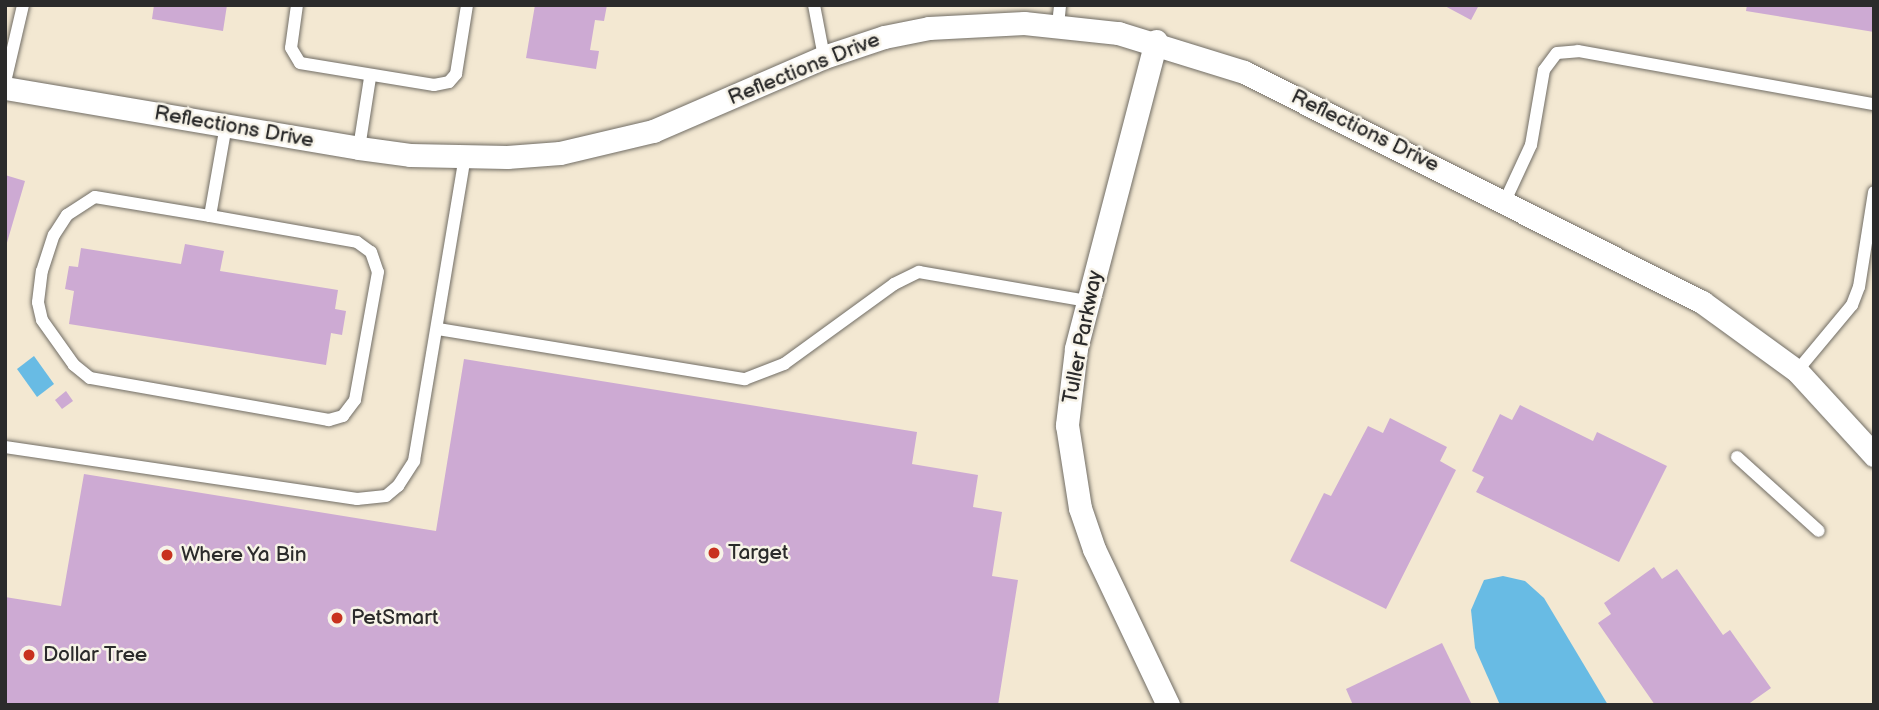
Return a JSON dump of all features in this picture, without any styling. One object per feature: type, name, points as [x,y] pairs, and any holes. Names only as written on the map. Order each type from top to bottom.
[{"type":"street","name":"Reflections Drive","points":[[5,88],[359,148],[465,157],[560,153],[630,137],[824,57],[884,37],[929,28],[1059,15],[1156,41],[1244,72],[1702,302],[1797,371],[1874,455]]},
{"type":"street","name":"Tuller Parkway","points":[[1156,41],[1087,300],[1069,394],[1070,464],[1094,549],[1168,705]]},
{"type":"lane","points":[[5,82],[23,5]]},
{"type":"lane","points":[[297,5],[291,38],[294,57],[307,65],[370,78],[434,85],[449,82],[458,65],[467,5]]},
{"type":"lane","points":[[814,5],[824,57]]},
{"type":"lane","points":[[1505,201],[1531,145],[1544,71],[1557,53],[1578,51],[1874,104]]},
{"type":"lane","points":[[359,148],[370,78]]},
{"type":"lane","points":[[210,216],[226,125]]},
{"type":"lane","points":[[5,447],[357,499],[386,496],[398,486],[414,461],[465,157]]},
{"type":"lane","points":[[1797,371],[1852,305],[1859,287],[1874,192]]},
{"type":"lane","points":[[102,197],[210,216],[357,242],[371,252],[378,272],[355,400],[343,416],[329,420],[90,378],[74,365],[49,331],[38,302],[42,271],[60,224],[82,202],[102,197]]},
{"type":"lane","points":[[438,329],[746,379],[784,364],[894,284],[919,272],[1087,300]]},
{"type":"lane","points":[[1737,457],[1819,531]]},
{"type":"water","points":[[34,356],[54,384],[37,397],[17,369]]},
{"type":"water","points":[[1503,576],[1525,581],[1544,598],[1608,705],[1500,705],[1475,648],[1471,610],[1484,580]]},
{"type":"building","points":[[154,5],[227,5],[223,31],[152,19]]},
{"type":"building","points":[[535,5],[607,5],[604,21],[595,20],[590,50],[599,51],[596,69],[526,58]]},
{"type":"building","points":[[1443,5],[1479,5],[1471,20]]},
{"type":"building","points":[[1747,5],[1874,5],[1874,32],[1746,11]]},
{"type":"building","points":[[5,175],[25,181],[6,246],[5,246]]},
{"type":"building","points":[[185,244],[224,251],[220,271],[338,290],[335,309],[346,311],[342,335],[331,333],[326,365],[69,324],[74,291],[65,289],[69,266],[78,267],[81,248],[181,264]]},
{"type":"building","name":"Target","points":[[464,359],[917,432],[912,464],[978,475],[973,507],[1002,512],[992,576],[1018,580],[998,705],[5,705],[5,597],[61,606],[84,474],[436,531]]},
{"type":"building","points":[[66,391],[73,401],[62,409],[55,400]]},
{"type":"building","points":[[1520,405],[1593,441],[1597,432],[1667,466],[1619,562],[1476,492],[1484,477],[1472,471],[1500,414],[1512,420]]},
{"type":"building","points":[[1390,418],[1447,447],[1440,461],[1456,470],[1386,609],[1290,561],[1324,493],[1331,496],[1368,426],[1383,433]]},
{"type":"building","points":[[1654,567],[1662,579],[1677,569],[1723,635],[1730,630],[1771,688],[1747,705],[1655,705],[1598,623],[1611,614],[1604,603]]},
{"type":"building","points":[[1442,643],[1472,705],[1353,705],[1346,689]]},
{"type":"place","name":"Target","points":[[714,553]]},
{"type":"place","name":"Where Ya Bin","points":[[167,555]]},
{"type":"place","name":"PetSmart","points":[[337,618]]},
{"type":"place","name":"Dollar Tree","points":[[29,655]]}]
